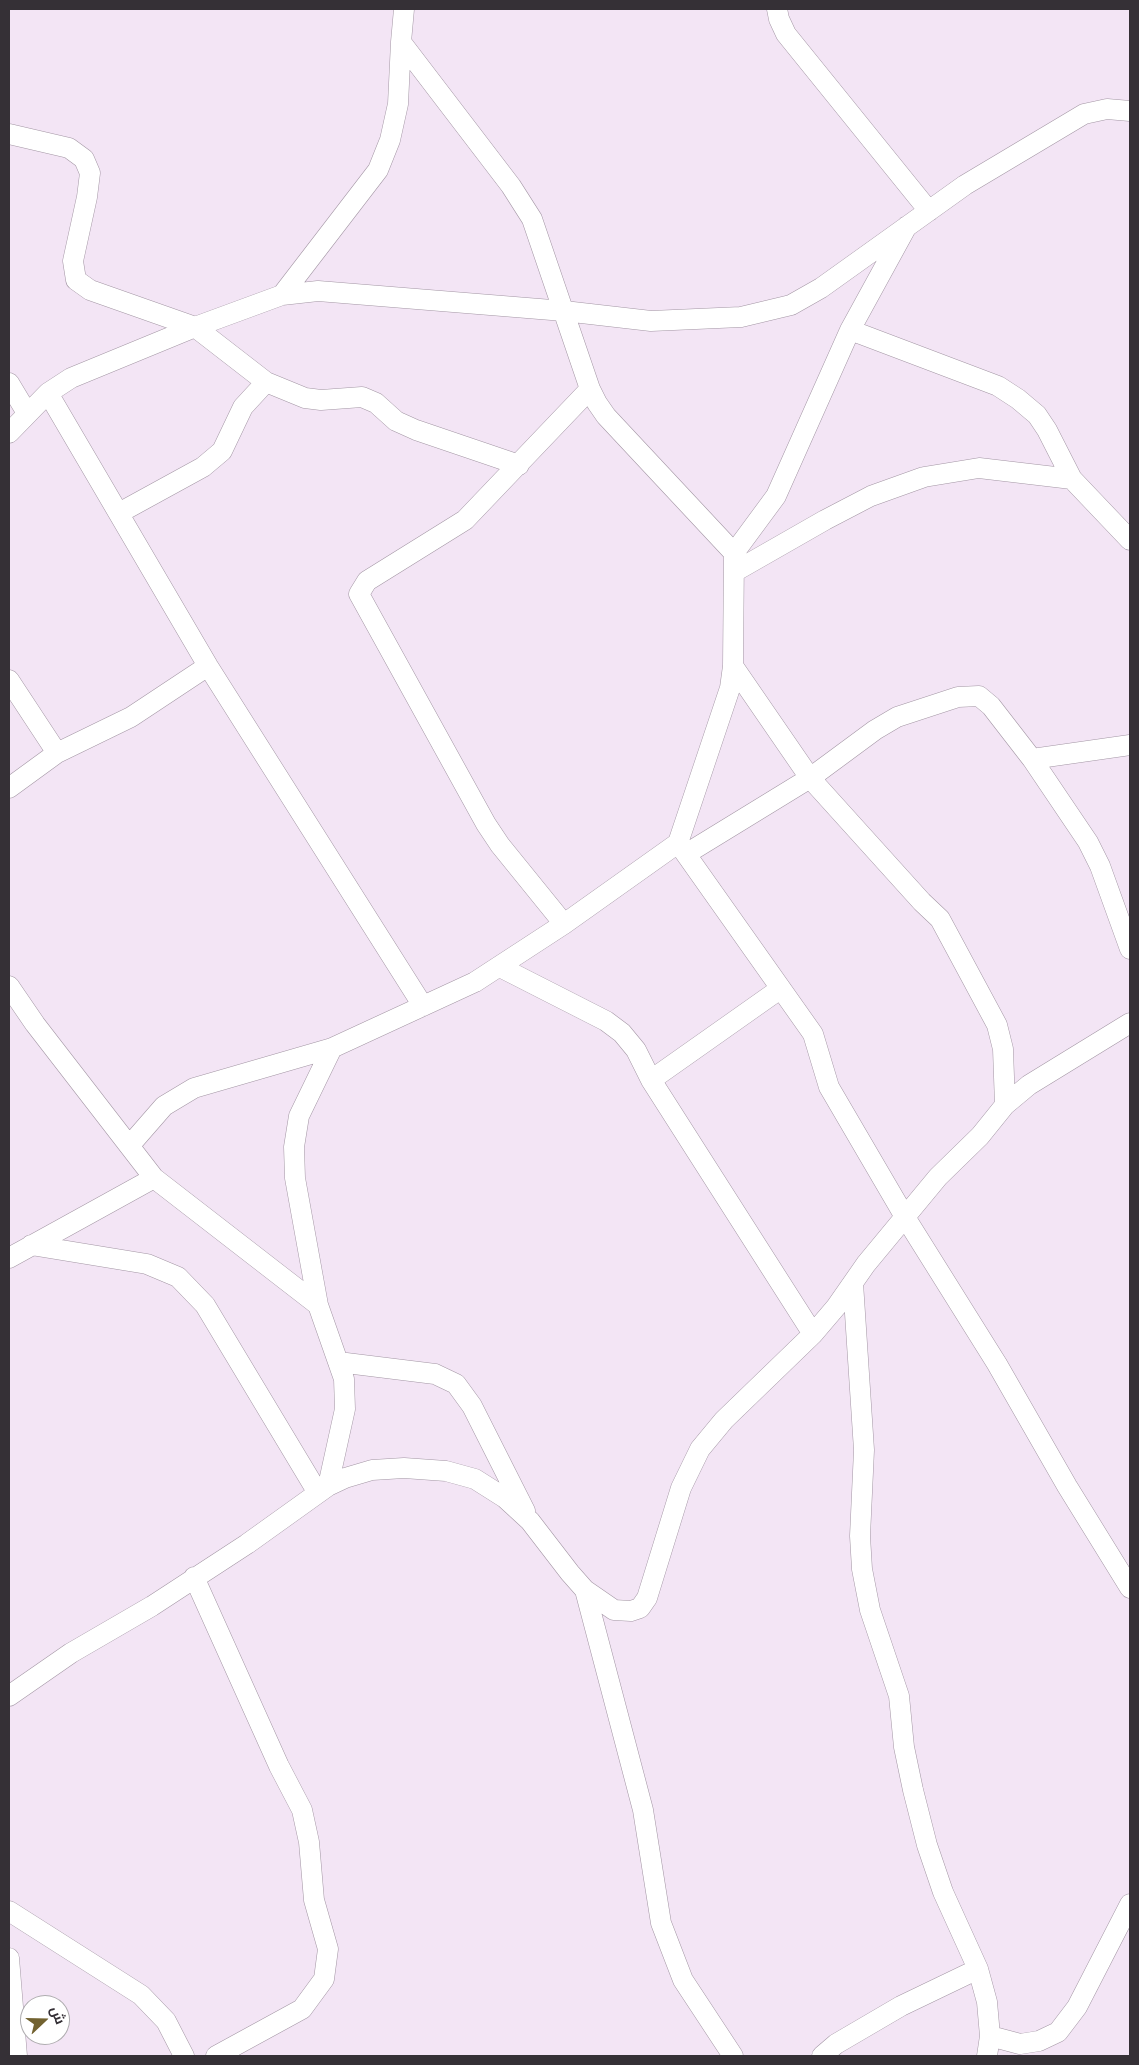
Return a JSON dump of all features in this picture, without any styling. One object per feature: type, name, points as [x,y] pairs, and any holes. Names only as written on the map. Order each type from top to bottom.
[{"type":"street","points":[[282,295],[378,170],[390,140],[398,104],[404,9]]},
{"type":"street","points":[[777,9],[779,20],[786,34],[930,210]]},
{"type":"street","points":[[401,42],[511,186],[532,219],[590,389],[606,416],[734,562]]},
{"type":"street","points":[[9,433],[48,392],[71,378],[195,327],[282,295],[318,292],[564,311],[651,321],[740,317],[791,304],[821,288],[965,185],[1084,114],[1107,109],[1129,110]]},
{"type":"street","points":[[9,134],[69,148],[84,159],[90,173],[87,197],[73,261],[76,280],[90,290],[195,327],[266,382],[304,398],[321,400],[362,397],[376,403],[396,421],[416,430],[519,464]]},
{"type":"street","points":[[682,849],[730,688],[733,666],[734,562],[776,496],[850,330],[907,226]]},
{"type":"street","points":[[850,330],[998,386],[1018,399],[1037,415],[1048,430],[1072,479],[1130,540]]},
{"type":"street","points":[[119,513],[203,467],[222,451],[243,407],[266,382]]},
{"type":"street","points":[[9,383],[27,413]]},
{"type":"street","points":[[564,924],[500,845],[486,824],[359,594],[367,581],[465,520],[590,389]]},
{"type":"street","points":[[48,392],[208,666],[423,1006]]},
{"type":"street","points":[[734,562],[825,520],[871,496],[924,478],[979,468],[1072,479]]},
{"type":"street","points":[[9,788],[57,753],[131,717],[208,666]]},
{"type":"street","points":[[733,666],[810,778],[922,902],[940,918],[997,1025],[1003,1049],[1005,1105]]},
{"type":"street","points":[[9,680],[57,753]]},
{"type":"street","points":[[130,1145],[164,1106],[194,1088],[332,1048],[356,1039],[475,982],[682,849],[810,778],[875,730],[897,717],[958,697],[978,696],[991,706],[1032,759],[1088,842],[1100,866],[1130,949]]},
{"type":"street","points":[[1032,759],[1130,744]]},
{"type":"street","points":[[682,849],[813,1034],[829,1087],[905,1217],[998,1364],[1067,1486],[1130,1588]]},
{"type":"street","points":[[500,967],[606,1021],[622,1033],[636,1050],[651,1080],[813,1334]]},
{"type":"street","points":[[9,986],[35,1024],[154,1178],[318,1305]]},
{"type":"street","points":[[651,1080],[780,989]]},
{"type":"street","points":[[9,1696],[64,1658],[152,1606],[285,1518],[323,1490],[345,1478],[372,1470],[404,1468],[446,1471],[476,1479],[505,1498],[530,1521],[585,1590],[614,1610],[631,1611],[640,1608],[647,1598],[681,1488],[700,1449],[724,1420],[813,1334],[938,1177],[980,1136],[1005,1105],[1029,1085],[1130,1023]]},
{"type":"street","points":[[323,1490],[345,1409],[344,1379],[318,1305],[295,1178],[294,1147],[299,1116],[332,1048]]},
{"type":"street","points":[[9,1258],[154,1178]]},
{"type":"street","points":[[31,1245],[147,1264],[178,1277],[205,1305],[323,1490]]},
{"type":"street","points":[[853,1283],[864,1450],[860,1536],[862,1569],[870,1610],[899,1696],[904,1747],[927,1845],[943,1892],[978,1969],[988,2002],[990,2036],[987,2056]]},
{"type":"street","points":[[338,1362],[435,1374],[456,1384],[472,1406],[530,1521]]},
{"type":"street","points":[[194,1577],[279,1766],[302,1810],[309,1842],[314,1900],[328,1949],[324,1979],[302,2009],[216,2056]]},
{"type":"street","points":[[585,1590],[643,1810],[661,1923],[683,1980],[733,2056]]},
{"type":"street","points":[[990,2036],[1020,2044],[1039,2041],[1058,2032],[1077,2007],[1130,1904]]},
{"type":"street","points":[[9,1911],[141,1995],[166,2021],[184,2056]]},
{"type":"street","points":[[9,1958],[17,2056]]},
{"type":"street","points":[[822,2056],[836,2044],[901,2006],[978,1969]]}]
